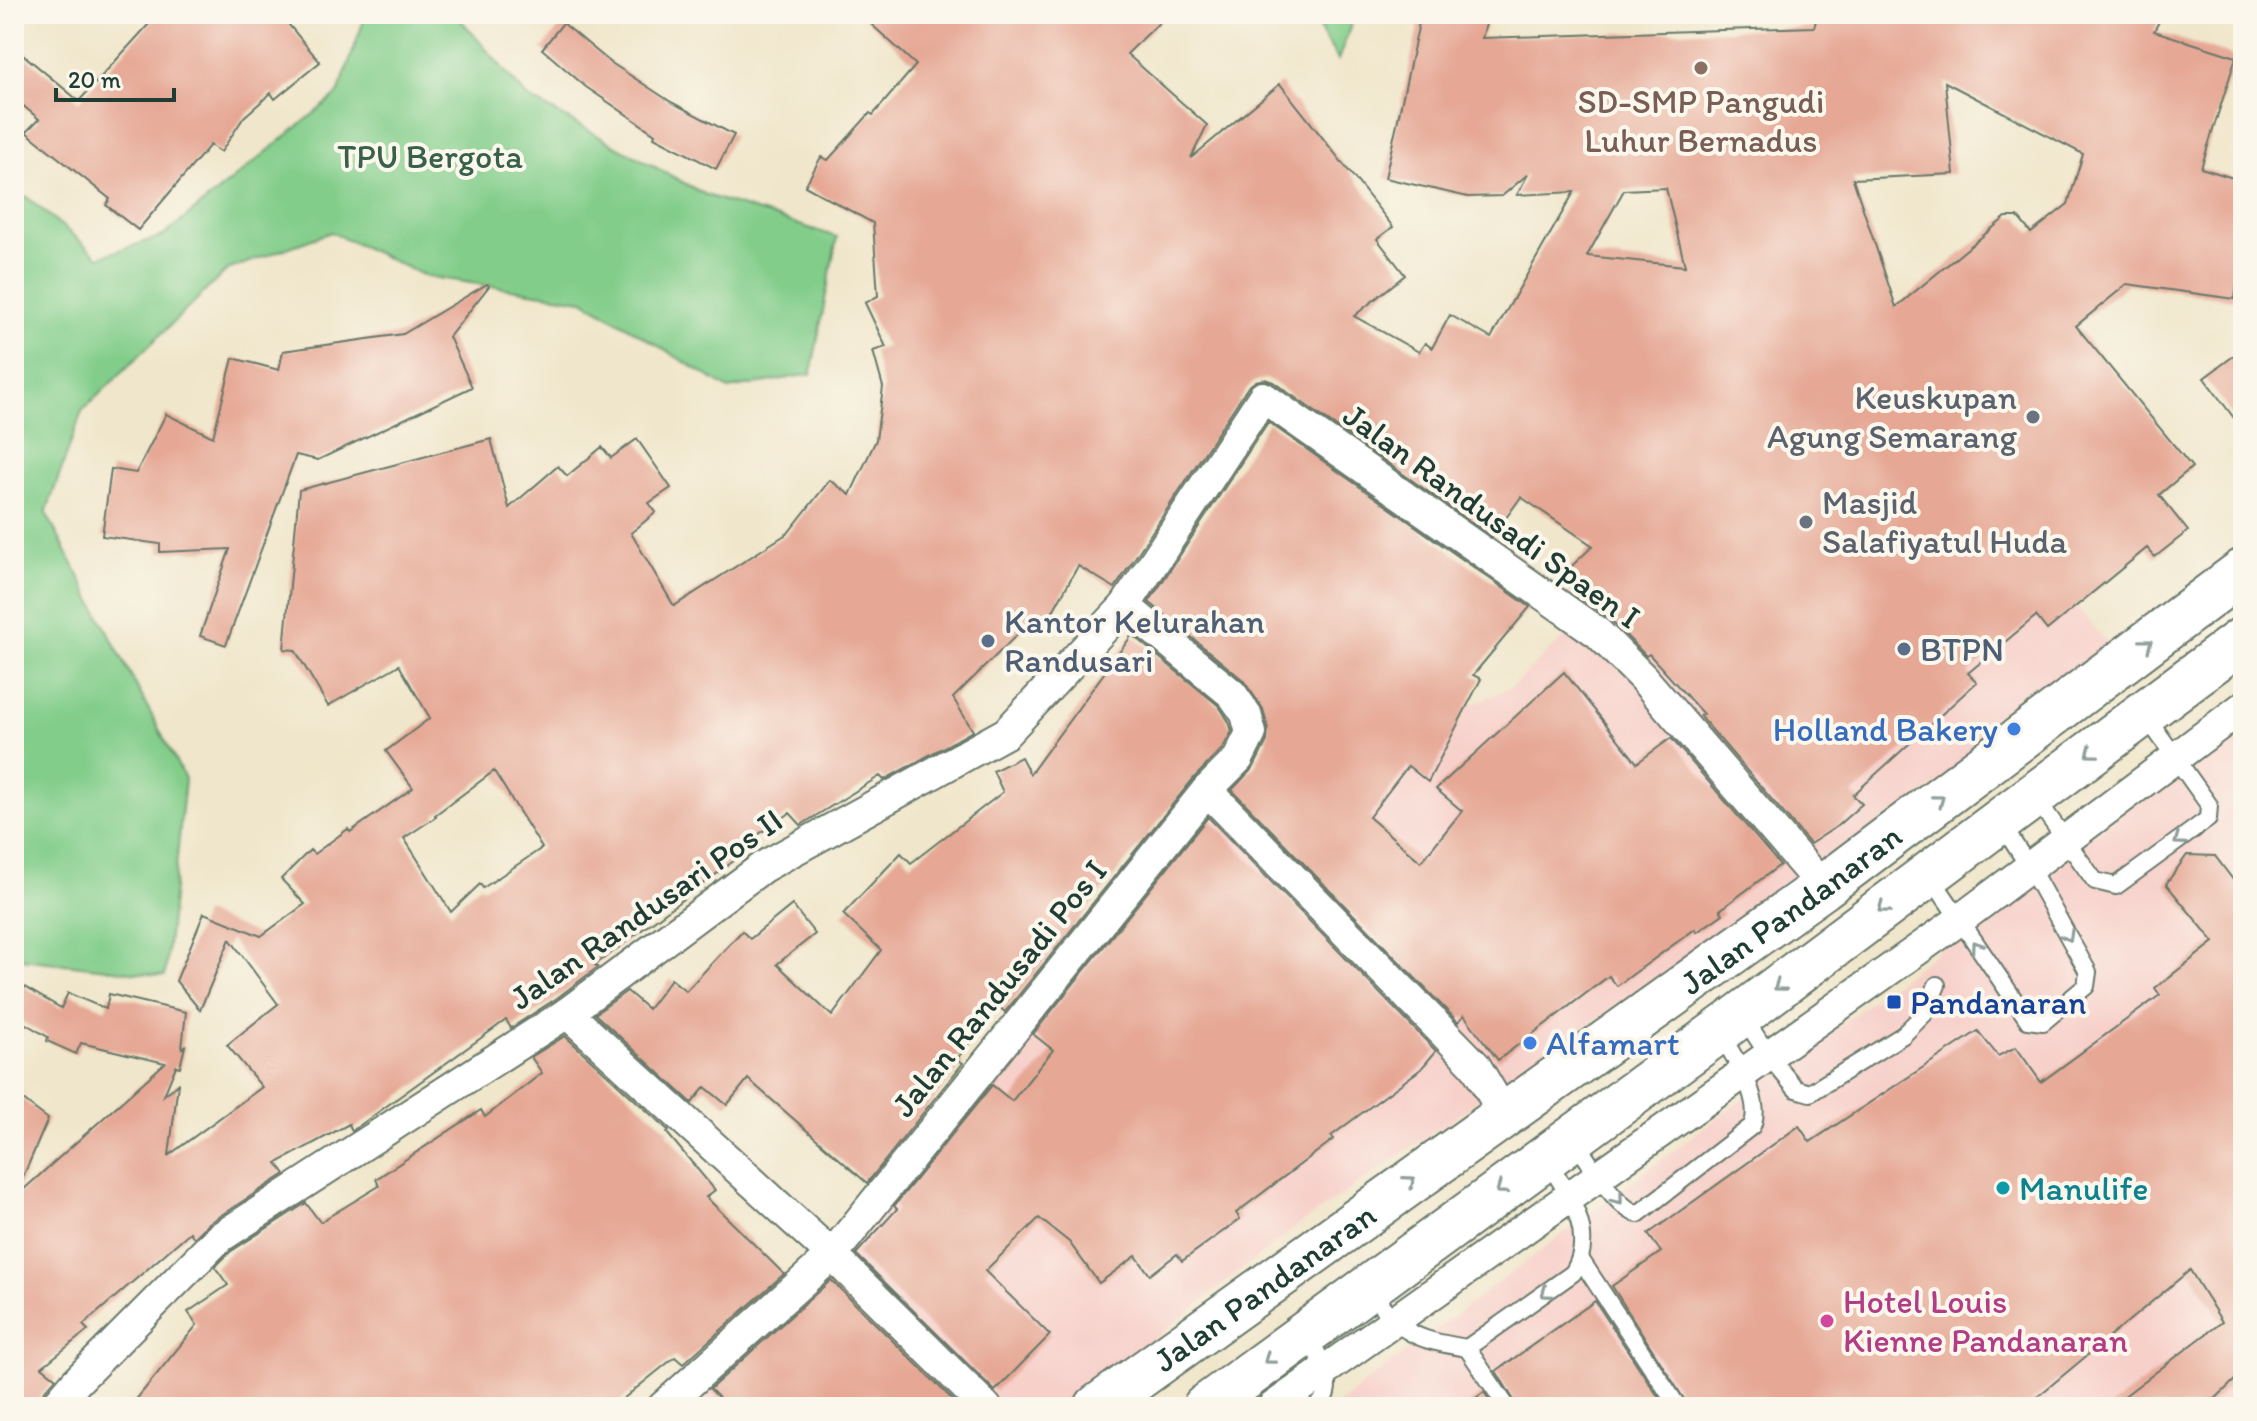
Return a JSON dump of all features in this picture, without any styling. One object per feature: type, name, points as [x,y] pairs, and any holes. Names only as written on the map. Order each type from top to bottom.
[{"type":"main road","name":"Jalan Pandanaran","points":[[1097,1407],[1823,887],[2243,571]]},
{"type":"main road","name":"Jalan Pandanaran","points":[[1205,1407],[1730,1023],[2243,639]]},
{"type":"street","name":"Jalan Randusari Pos II","points":[[55,1407],[219,1238],[567,1013],[763,867],[1006,733],[1125,606],[1263,397]]},
{"type":"street","name":"Jalan Randusadi Spaen I","points":[[1263,397],[1598,633],[1643,678],[1823,887]]},
{"type":"street","name":"Jalan Randusadi Pos I","points":[[663,1407],[832,1255],[1207,790],[1238,759],[1251,733],[1246,714],[1232,694],[1125,606]]},
{"type":"street","points":[[1273,1407],[1958,921],[2243,707]]},
{"type":"street","points":[[1207,790],[1475,1065],[1504,1114]]},
{"type":"street","points":[[567,1013],[832,1255],[986,1407]]},
{"type":"lane","points":[[2017,808],[2064,841],[2095,881],[2116,886],[2208,819],[2209,805],[2144,714]]},
{"type":"lane","points":[[1929,874],[2028,1020],[2043,1022],[2086,986],[2088,972],[2029,867],[2017,808]]},
{"type":"lane","points":[[1730,1023],[1769,1055],[1796,1089],[1810,1093],[1903,1035],[1925,1013],[1937,985]]},
{"type":"lane","points":[[1558,1147],[1599,1176],[1628,1211],[1638,1214],[1752,1126],[1756,1117],[1730,1023]]},
{"type":"lane","points":[[1367,1288],[1393,1321],[1425,1341],[1467,1348],[1573,1273],[1581,1260],[1583,1232],[1569,1195],[1558,1147]]},
{"type":"lane","points":[[1581,1260],[1678,1407]]},
{"type":"lane","points":[[1306,1332],[1326,1370],[1327,1393],[1317,1407]]},
{"type":"lane","points":[[1467,1348],[1507,1407]]},
{"type":"shaded area","points":[[1863,359],[2122,660],[1296,1227],[1068,1407],[679,1407],[1193,829],[1511,687]]},
{"type":"shaded area","points":[[2243,721],[2243,1407],[1333,1407],[2157,786]]},
{"type":"green space","name":"TPU Bergota","points":[[366,14],[456,14],[527,97],[706,195],[837,237],[811,374],[729,389],[583,300],[425,276],[331,232],[227,270],[82,411],[46,513],[185,779],[165,976],[14,958],[14,197],[27,197],[99,257],[163,236],[338,94]]},
{"type":"green space","points":[[1311,14],[1355,14],[1338,60]]},
{"type":"building","points":[[158,14],[280,14],[320,62],[275,99],[271,93],[244,117],[221,152],[210,145],[138,230],[106,205],[110,199],[26,132],[39,119],[14,98],[14,47],[79,101]]},
{"type":"building","points":[[860,14],[1168,14],[1127,54],[1207,125],[1191,158],[1280,84],[1393,227],[1377,239],[1405,275],[1354,316],[1419,352],[1425,343],[1432,348],[1450,315],[1491,338],[1574,192],[1517,195],[1528,174],[1502,196],[1468,197],[1385,178],[1421,14],[1489,14],[1482,38],[1814,27],[1818,14],[2163,14],[2154,31],[2236,57],[2201,168],[2243,181],[2243,241],[2235,299],[2127,284],[2076,326],[2192,467],[2159,495],[2188,531],[2155,557],[2147,548],[2047,630],[2036,616],[1968,673],[1977,682],[1853,795],[1862,804],[1810,844],[1700,716],[1703,714],[1649,654],[1646,656],[1611,620],[1579,597],[1560,577],[1593,546],[1521,497],[1492,537],[1273,382],[1265,379],[1256,381],[1248,387],[1115,588],[1078,566],[1048,620],[1038,614],[953,698],[973,731],[884,780],[880,776],[801,825],[790,813],[731,853],[735,860],[595,965],[598,967],[557,998],[511,1028],[506,1020],[352,1131],[349,1124],[277,1163],[285,1174],[209,1223],[194,1238],[190,1232],[83,1325],[88,1330],[42,1367],[56,1378],[41,1395],[37,1407],[14,1407],[14,1198],[165,1063],[81,1043],[76,1054],[47,1041],[48,1037],[14,1017],[14,981],[61,1008],[68,993],[106,1009],[109,994],[186,1012],[182,1048],[185,1046],[180,1067],[176,1066],[164,1095],[178,1084],[169,1155],[262,1087],[227,1045],[278,1004],[230,939],[200,1010],[176,981],[204,913],[261,936],[305,904],[281,879],[310,850],[314,854],[413,788],[386,751],[430,718],[399,665],[328,706],[295,650],[284,649],[299,490],[491,439],[509,508],[558,466],[567,476],[602,447],[611,458],[637,439],[671,488],[649,503],[656,512],[631,533],[674,606],[788,533],[830,480],[850,495],[876,440],[883,387],[873,351],[886,347],[865,303],[878,296],[873,223],[805,186],[821,157],[828,160],[870,113],[873,115],[916,65]],"holes":[[[1945,82],[2083,154],[2068,204],[2031,233],[2018,217],[2006,217],[1896,307],[1853,179],[1954,174]],[[1666,188],[1685,266],[1587,256],[1624,190]],[[494,771],[542,848],[483,888],[480,884],[451,912],[404,838]]]},
{"type":"building","points":[[563,23],[610,62],[671,102],[734,135],[716,169],[654,137],[655,134],[586,87],[542,49]]},
{"type":"building","points":[[487,284],[489,286],[449,337],[472,387],[318,460],[296,455],[226,645],[200,636],[230,549],[160,552],[160,544],[102,536],[111,469],[136,473],[166,414],[213,437],[233,358],[279,370],[283,351],[403,334]]},
{"type":"building","points":[[2243,349],[2243,430],[2204,378]]},
{"type":"building","points":[[1268,422],[1530,607],[1473,675],[1481,679],[1428,782],[1408,766],[1369,817],[1421,862],[1462,811],[1436,789],[1564,672],[1637,763],[1671,738],[1780,865],[1720,910],[1723,914],[1697,932],[1695,929],[1617,986],[1609,976],[1498,1060],[1464,1015],[1458,1022],[1232,790],[1254,767],[1267,741],[1268,728],[1263,709],[1243,680],[1149,602]]},
{"type":"building","points":[[1132,635],[1219,706],[1232,731],[1223,748],[1193,779],[1005,1012],[998,1006],[957,1059],[963,1063],[867,1183],[748,1079],[727,1105],[705,1087],[692,1103],[595,1014],[627,991],[648,1009],[671,979],[686,991],[742,931],[750,939],[792,905],[815,934],[777,964],[832,1016],[881,950],[843,914],[901,853],[911,863],[1003,792],[993,771],[1021,757],[1030,774]]},
{"type":"building","points":[[1208,817],[1436,1051],[1421,1069],[1331,1136],[1334,1139],[1236,1213],[1240,1219],[1182,1261],[1177,1254],[1150,1275],[1136,1256],[1099,1283],[1069,1242],[1039,1218],[985,1271],[1050,1335],[995,1391],[856,1254],[897,1209],[894,1206],[992,1085],[1012,1101],[1053,1050],[1033,1034]]},
{"type":"building","points":[[2187,855],[2215,856],[2243,893],[2243,1372],[2207,1407],[2110,1407],[2222,1322],[2190,1270],[2025,1407],[1689,1407],[1612,1286],[1661,1252],[1648,1234],[1799,1126],[1810,1142],[1978,1031],[1998,1056],[2016,1047],[2041,1082],[2160,995],[2155,988],[2214,942],[2166,884]]},
{"type":"building","points":[[565,1036],[669,1131],[667,1133],[715,1190],[706,1197],[784,1274],[683,1364],[675,1357],[613,1407],[130,1407],[197,1325],[188,1312],[228,1285],[215,1267],[230,1252],[306,1203],[320,1222],[379,1186],[376,1179],[481,1110],[485,1117],[542,1073],[531,1057]]},
{"type":"building","points":[[14,1093],[48,1119],[14,1198]]},
{"type":"building","points":[[831,1280],[960,1407],[728,1407],[710,1389]]},
{"type":"building","points":[[1595,1301],[1665,1407],[1518,1407],[1496,1371]]},
{"type":"building","points":[[1484,1392],[1494,1407],[1464,1407]]},
{"type":"place","name":"SD-SMP Pangudi Luhur Bernadus","points":[[1701,68]]},
{"type":"place","name":"Keuskupan Agung Semarang","points":[[2033,417]]},
{"type":"place","name":"Masjid Salafiyatul Huda","points":[[1806,522]]},
{"type":"place","name":"Kantor Kelurahan Randusari","points":[[988,641]]},
{"type":"place","name":"BTPN","points":[[1904,649]]},
{"type":"place","name":"Holland Bakery","points":[[2014,729]]},
{"type":"place","name":"Pandanaran","points":[[1894,1002]]},
{"type":"place","name":"Alfamart","points":[[1530,1043]]},
{"type":"place","name":"Manulife","points":[[2003,1188]]},
{"type":"place","name":"Hotel Louis Kienne Pandanaran","points":[[1827,1321]]}]
